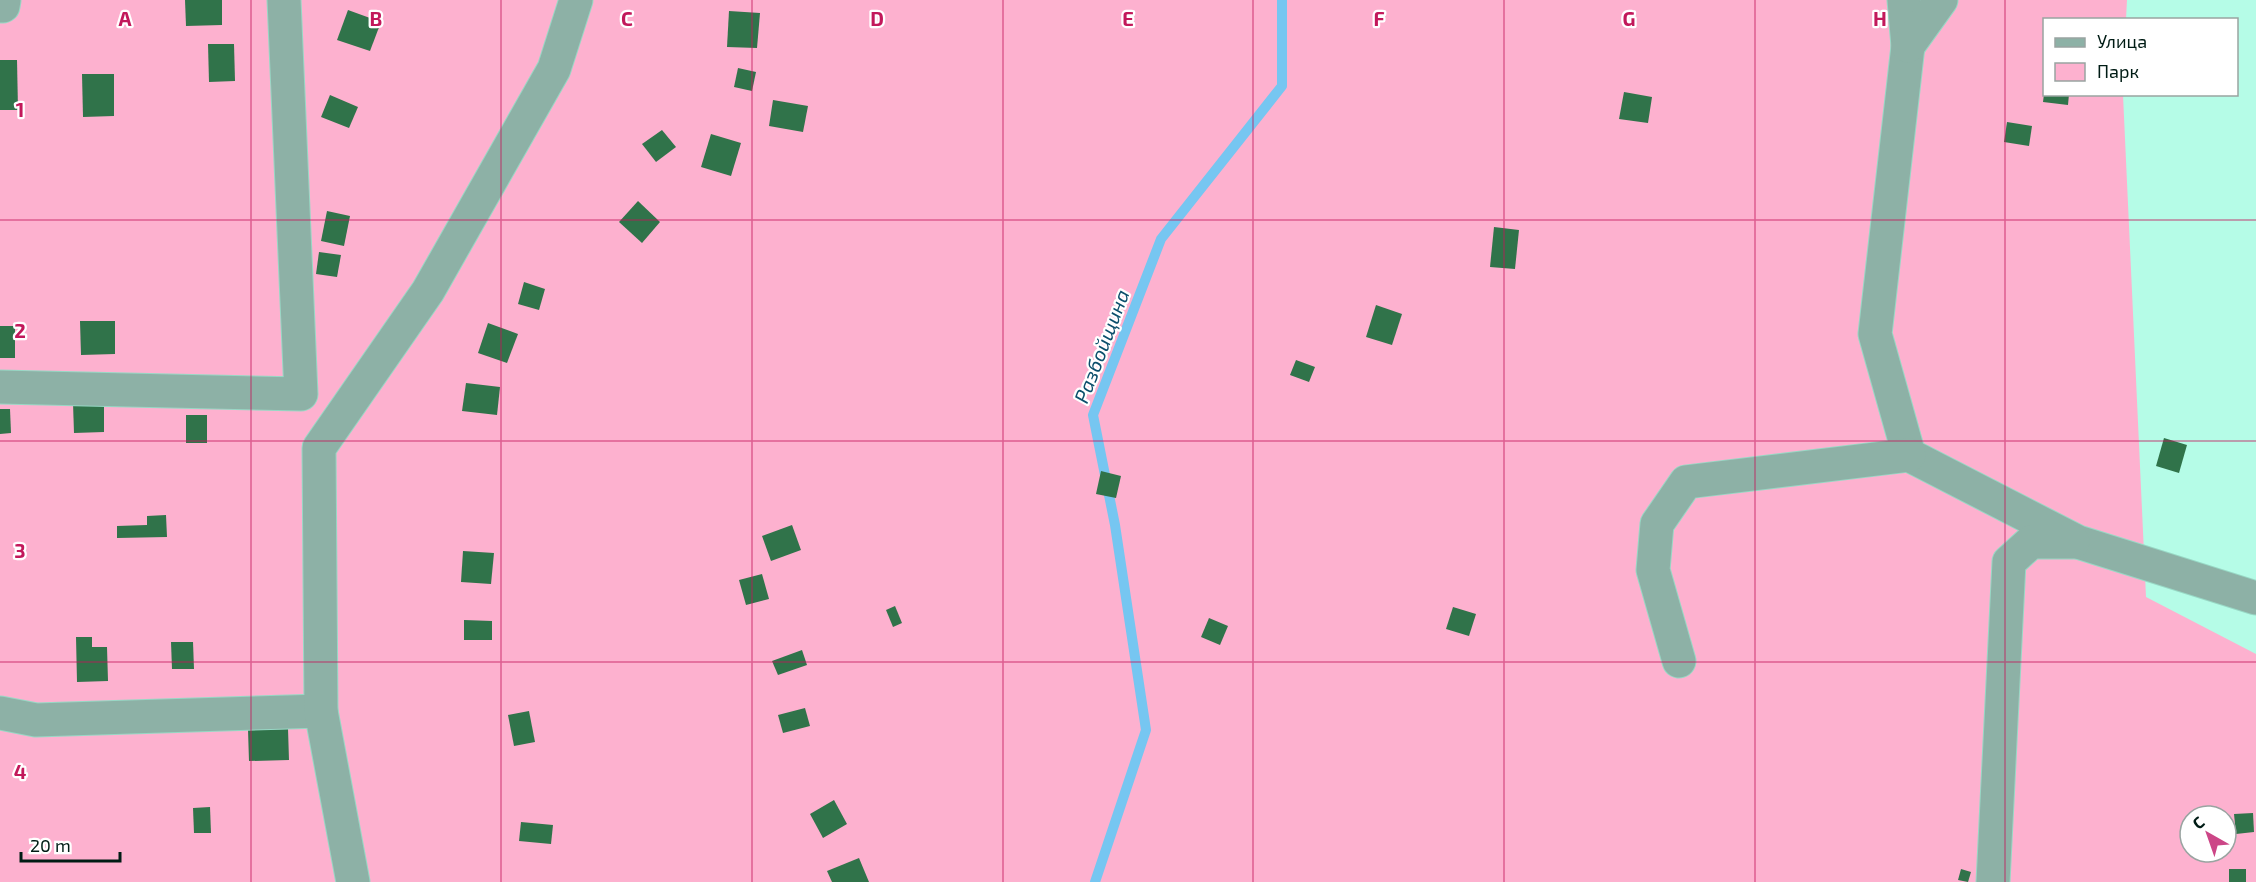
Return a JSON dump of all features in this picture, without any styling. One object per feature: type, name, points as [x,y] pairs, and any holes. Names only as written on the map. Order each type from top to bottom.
[{"type":"street","points":[[0,6],[3,6],[4,0]]},
{"type":"street","points":[[284,0],[301,394]]},
{"type":"street","points":[[353,882],[321,711],[319,448],[428,291],[554,69],[576,0]]},
{"type":"street","points":[[1904,0],[1908,46],[1875,334],[1909,455]]},
{"type":"street","points":[[1908,46],[1941,0]]},
{"type":"street","points":[[0,387],[301,394],[336,423]]},
{"type":"street","points":[[1679,661],[1653,570],[1657,524],[1686,482],[1909,455],[2078,542],[2256,598]]},
{"type":"street","points":[[1993,882],[2009,562],[2031,542],[2078,542]]},
{"type":"street","points":[[0,713],[36,720],[321,711]]},
{"type":"green space","points":[[0,0],[2127,0],[2126,18],[2043,18],[2043,96],[2123,96],[2146,597],[2256,654],[2256,882],[0,882]]},
{"type":"building","points":[[185,0],[222,0],[222,25],[186,26]]},
{"type":"building","points":[[348,10],[381,22],[370,51],[337,40]]},
{"type":"building","points":[[729,11],[760,13],[757,48],[727,47]]},
{"type":"building","points":[[208,44],[234,44],[235,81],[209,82]]},
{"type":"building","points":[[0,60],[17,60],[18,110],[0,110]]},
{"type":"building","points":[[738,68],[756,72],[752,91],[734,87]]},
{"type":"building","points":[[82,74],[114,74],[114,116],[83,117]]},
{"type":"building","points":[[1624,92],[1652,97],[1648,123],[1619,119]]},
{"type":"building","points":[[330,95],[358,107],[349,128],[321,117]]},
{"type":"building","points":[[2044,96],[2069,96],[2068,105],[2043,102]]},
{"type":"building","points":[[773,100],[808,106],[803,132],[769,126]]},
{"type":"building","points":[[2007,122],[2032,126],[2029,146],[2004,142]]},
{"type":"building","points":[[662,130],[676,147],[656,162],[642,144]]},
{"type":"building","points":[[711,134],[741,143],[731,176],[701,167]]},
{"type":"building","points":[[638,201],[660,222],[642,243],[619,222]]},
{"type":"building","points":[[327,211],[350,216],[344,246],[321,241]]},
{"type":"building","points":[[1494,227],[1519,230],[1515,269],[1490,267]]},
{"type":"building","points":[[319,252],[341,255],[337,277],[316,274]]},
{"type":"building","points":[[524,282],[545,289],[539,310],[518,304]]},
{"type":"building","points":[[1376,305],[1402,314],[1392,345],[1366,337]]},
{"type":"building","points":[[80,321],[115,321],[115,354],[81,355]]},
{"type":"building","points":[[488,323],[518,334],[507,363],[478,353]]},
{"type":"building","points":[[0,326],[15,326],[15,358],[0,358]]},
{"type":"building","points":[[1296,360],[1315,367],[1309,382],[1290,375]]},
{"type":"building","points":[[466,383],[500,387],[497,415],[462,411]]},
{"type":"building","points":[[104,402],[104,432],[74,433],[73,403]]},
{"type":"building","points":[[0,409],[10,409],[11,433],[0,434]]},
{"type":"building","points":[[186,415],[207,415],[207,443],[186,443]]},
{"type":"building","points":[[2164,438],[2187,445],[2179,473],[2156,466]]},
{"type":"building","points":[[1101,471],[1121,476],[1116,498],[1096,494]]},
{"type":"building","points":[[166,515],[167,537],[117,538],[117,526],[147,525],[147,516]]},
{"type":"building","points":[[792,525],[801,550],[771,561],[762,536]]},
{"type":"building","points":[[463,551],[494,553],[491,584],[461,582]]},
{"type":"building","points":[[762,574],[769,599],[746,605],[739,580]]},
{"type":"building","points":[[895,606],[902,623],[893,627],[886,610]]},
{"type":"building","points":[[1453,607],[1476,614],[1469,636],[1446,629]]},
{"type":"building","points":[[1209,618],[1228,626],[1220,645],[1201,637]]},
{"type":"building","points":[[464,620],[492,621],[492,640],[464,640]]},
{"type":"building","points":[[76,637],[92,637],[92,647],[107,647],[108,681],[77,682]]},
{"type":"building","points":[[171,642],[193,642],[194,669],[172,669]]},
{"type":"building","points":[[802,650],[807,665],[778,675],[772,661]]},
{"type":"building","points":[[805,708],[810,726],[783,733],[778,715]]},
{"type":"building","points":[[529,711],[535,742],[514,746],[508,715]]},
{"type":"building","points":[[288,729],[289,760],[249,761],[248,730]]},
{"type":"building","points":[[834,800],[847,824],[823,838],[810,814]]},
{"type":"building","points":[[210,807],[211,833],[194,833],[193,808]]},
{"type":"building","points":[[2253,813],[2254,832],[2238,834],[2238,814]]},
{"type":"building","points":[[521,822],[553,825],[551,844],[519,841]]},
{"type":"building","points":[[859,858],[869,882],[832,882],[827,871]]},
{"type":"building","points":[[1961,869],[1971,872],[1968,882],[1958,880]]},
{"type":"building","points":[[2229,869],[2246,869],[2246,882],[2229,882]]},
{"type":"waterway","name":"Разбойщина","points":[[1095,882],[1146,730],[1115,525],[1093,415],[1161,239],[1282,86],[1282,0]]}]
